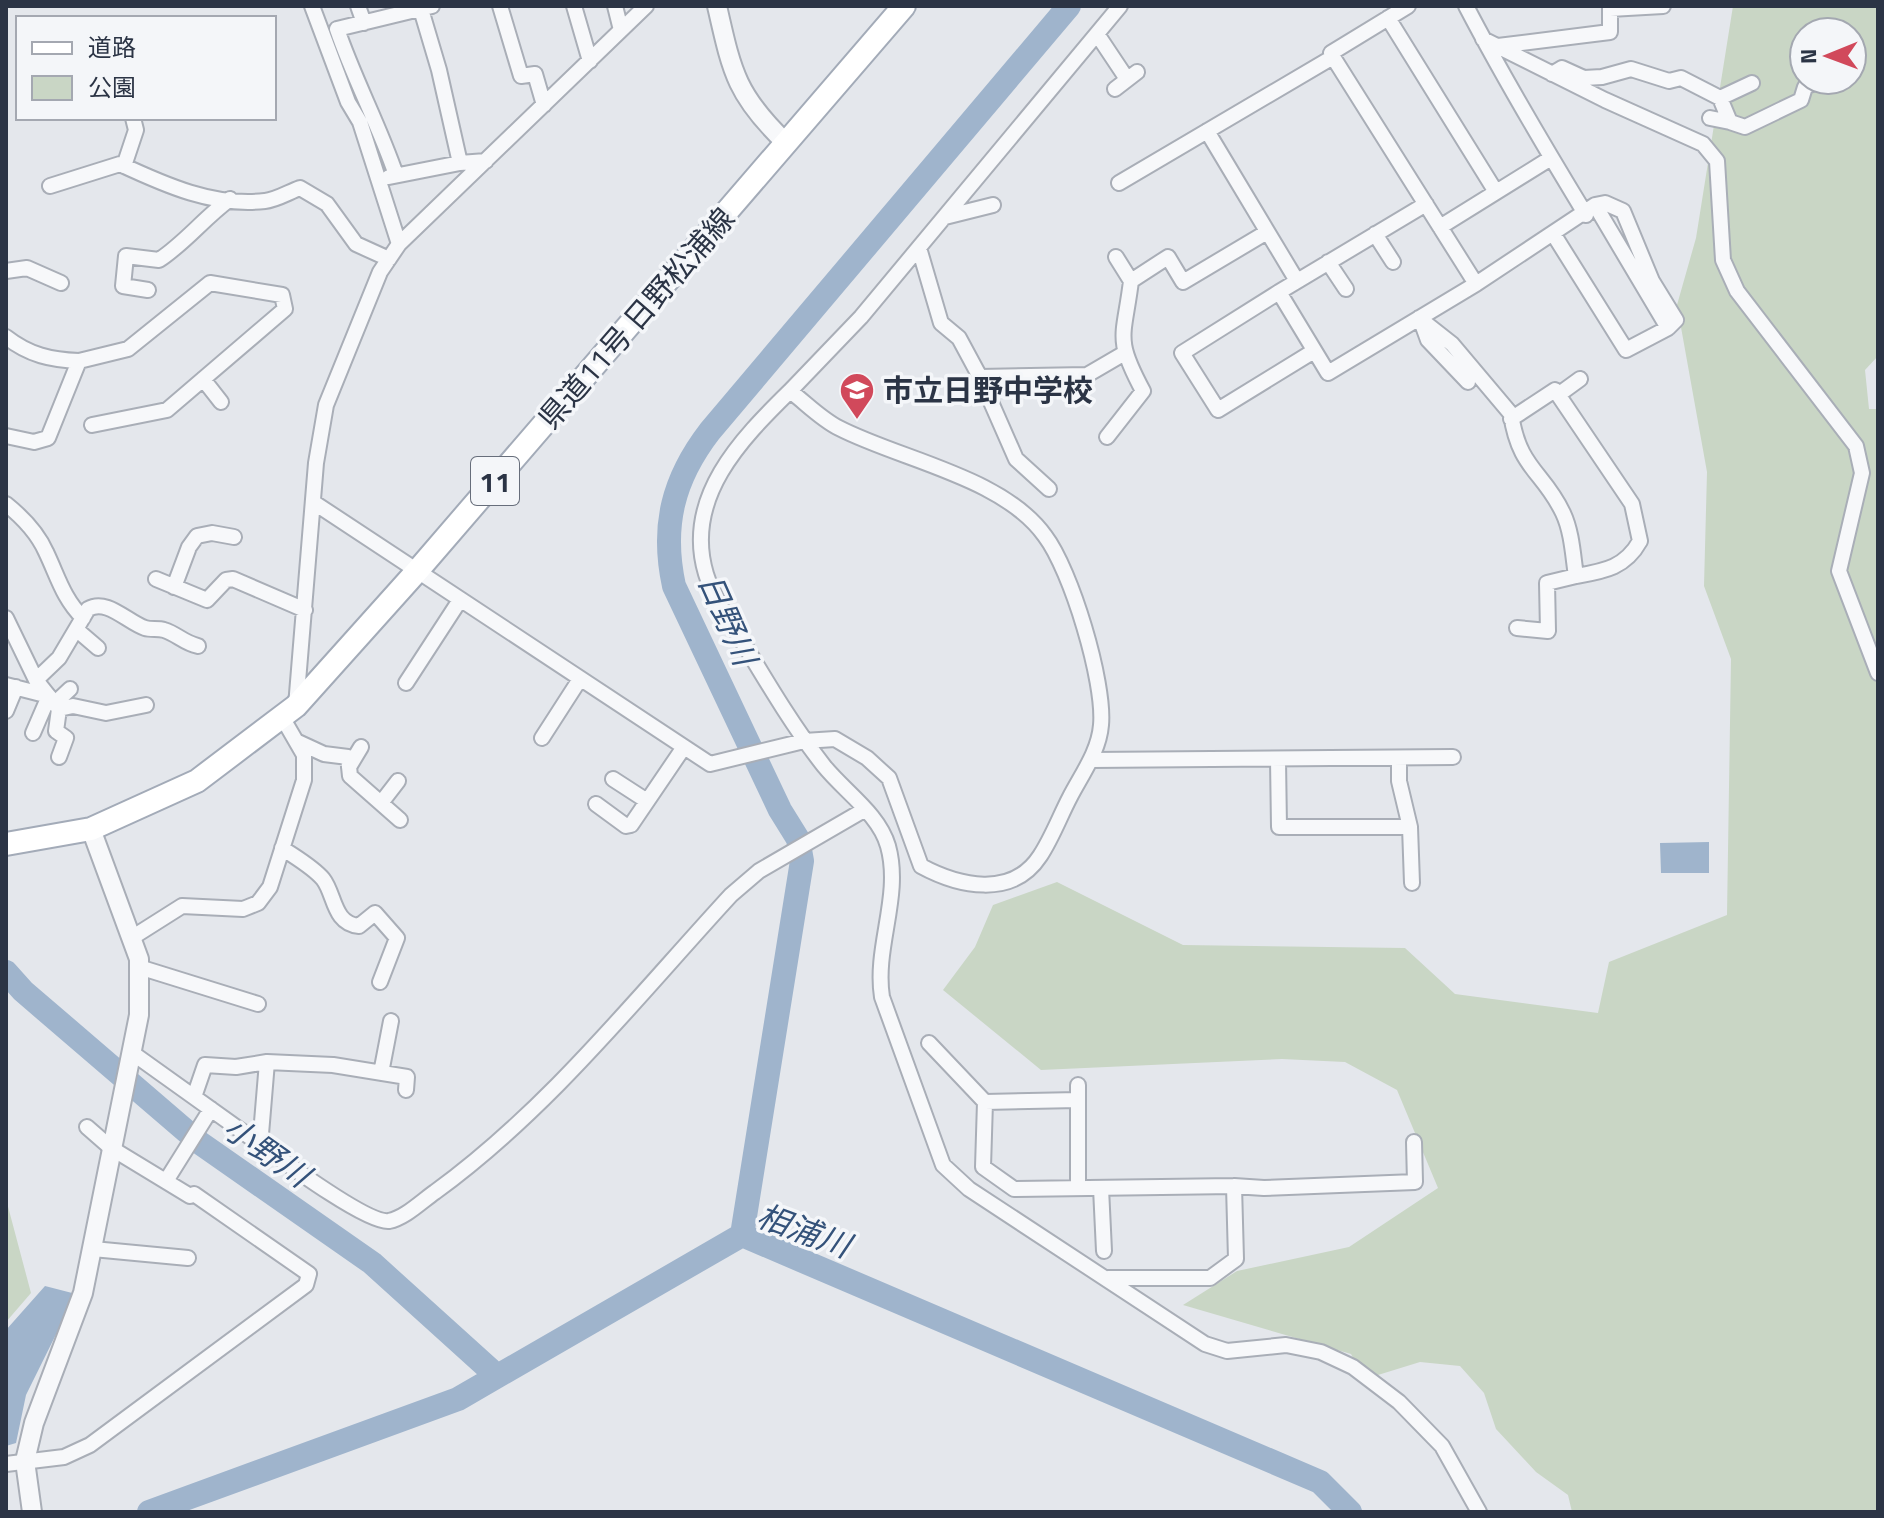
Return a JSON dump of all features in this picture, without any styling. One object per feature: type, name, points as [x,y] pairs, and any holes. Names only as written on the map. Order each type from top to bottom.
[{"type":"main road","name":"県道11号 日野松浦線","points":[[6,844],[91,829],[197,781],[289,712],[418,570],[904,6]]},
{"type":"street","points":[[312,6],[348,102],[360,122],[399,244]]},
{"type":"street","points":[[358,6],[364,23]]},
{"type":"street","points":[[500,6],[521,76],[535,74],[544,105]]},
{"type":"street","points":[[574,6],[590,61]]},
{"type":"street","points":[[615,6],[621,30]]},
{"type":"street","points":[[133,937],[182,906],[233,910],[258,903],[270,887],[304,780],[304,755],[289,712],[305,610],[313,502],[326,405],[380,272],[399,244],[646,6]]},
{"type":"street","points":[[717,6],[738,87],[755,113],[786,143]]},
{"type":"street","points":[[1120,6],[861,317],[726,460],[704,512],[701,542],[706,575],[798,743],[878,821],[888,847],[892,874],[879,978],[882,997],[943,1165],[969,1189],[1205,1344],[1227,1351],[1286,1345],[1321,1352],[1353,1367],[1399,1402],[1442,1446],[1479,1512]]},
{"type":"street","points":[[1408,6],[1331,53],[1476,284]]},
{"type":"street","points":[[1466,6],[1490,42],[1514,98],[1551,158],[1590,210],[1668,328]]},
{"type":"street","points":[[1490,42],[1610,32],[1610,8],[1663,6]]},
{"type":"street","points":[[396,175],[376,118],[350,66],[337,29],[424,7],[460,163]]},
{"type":"street","points":[[1388,18],[1496,192]]},
{"type":"street","points":[[1097,34],[1132,76],[1115,89]]},
{"type":"street","points":[[1490,42],[1703,144],[1717,161],[1723,260],[1737,291],[1856,446],[1862,473],[1839,571],[1878,673]]},
{"type":"street","points":[[1119,183],[1333,57]]},
{"type":"street","points":[[1552,74],[1562,68],[1584,78],[1602,77],[1631,69],[1669,81],[1681,78],[1720,98],[1730,122]]},
{"type":"street","points":[[1720,98],[1752,83]]},
{"type":"street","points":[[1710,118],[1745,127],[1801,100],[1802,96]]},
{"type":"street","points":[[124,166],[136,130],[134,120]]},
{"type":"street","points":[[1207,131],[1297,281]]},
{"type":"street","points":[[1440,227],[1551,158]]},
{"type":"street","points":[[379,181],[460,163],[486,161]]},
{"type":"street","points":[[50,186],[97,170],[124,166],[161,184],[205,198],[266,201],[300,188],[327,204],[356,244],[389,259]]},
{"type":"street","points":[[148,290],[123,286],[127,250],[159,260],[182,245],[204,218],[230,199]]},
{"type":"street","points":[[1279,292],[1328,373],[1605,203],[1623,211],[1652,281],[1676,320],[1668,328],[1626,350],[1554,235]]},
{"type":"street","points":[[1314,351],[1218,410],[1182,353],[1426,204]]},
{"type":"street","points":[[945,217],[993,205]]},
{"type":"street","points":[[1131,281],[1168,257],[1183,282],[1267,232]]},
{"type":"street","points":[[1375,234],[1393,262]]},
{"type":"street","points":[[919,248],[941,323],[959,338],[1016,459],[1049,489]]},
{"type":"street","points":[[1107,437],[1143,391],[1123,354],[1121,335],[1131,281],[1116,257]]},
{"type":"street","points":[[1328,262],[1346,289]]},
{"type":"street","points":[[6,271],[27,268],[61,283]]},
{"type":"street","points":[[6,337],[23,350],[54,360],[79,361],[128,349],[210,283],[282,295],[285,309],[167,410],[101,428]]},
{"type":"street","points":[[1419,318],[1428,340],[1468,382]]},
{"type":"street","points":[[1419,318],[1452,344],[1490,385],[1511,419],[1521,455],[1562,512],[1576,576]]},
{"type":"street","points":[[980,377],[1087,375],[1123,354]]},
{"type":"street","points":[[6,436],[34,442],[48,438],[79,361]]},
{"type":"street","points":[[203,379],[221,402]]},
{"type":"street","points":[[1558,395],[1580,379]]},
{"type":"street","points":[[1511,419],[1555,390],[1632,504],[1640,528],[1640,541],[1632,555],[1621,565],[1547,583],[1548,631],[1517,628]]},
{"type":"street","points":[[313,502],[710,764],[798,743],[835,739],[867,758],[889,778],[921,866],[941,877],[971,885],[1002,884],[1039,858],[1091,760],[1101,725],[1094,671],[1066,568],[1044,533],[1016,505],[981,487],[836,427],[790,391]]},
{"type":"street","points":[[6,504],[18,514],[46,550],[57,583],[80,624],[98,648]]},
{"type":"street","points":[[174,587],[189,547],[197,536],[212,533],[234,537]]},
{"type":"street","points":[[156,579],[207,600],[226,580],[233,579],[305,610]]},
{"type":"street","points":[[406,683],[460,600]]},
{"type":"street","points":[[36,680],[59,658],[94,606],[105,607],[147,629],[164,630],[185,643],[198,646]]},
{"type":"street","points":[[6,619],[36,680],[54,703],[56,731],[66,738],[59,757]]},
{"type":"street","points":[[542,738],[580,679]]},
{"type":"street","points":[[6,711],[11,686],[54,703],[106,713],[146,705]]},
{"type":"street","points":[[33,733],[54,703],[70,689]]},
{"type":"street","points":[[298,742],[324,754],[348,757],[350,776],[400,820]]},
{"type":"street","points":[[349,767],[361,747]]},
{"type":"street","points":[[596,804],[626,826],[631,825],[684,747]]},
{"type":"street","points":[[1091,760],[1453,757]]},
{"type":"street","points":[[1399,759],[1399,781],[1410,827],[1412,883]]},
{"type":"street","points":[[1278,760],[1279,827],[1410,827]]},
{"type":"street","points":[[613,779],[647,801]]},
{"type":"street","points":[[381,803],[398,781]]},
{"type":"street","points":[[130,1056],[194,1097],[314,1183],[376,1219],[389,1221],[409,1211],[457,1176],[545,1097],[731,895],[759,871],[864,810]]},
{"type":"street","points":[[32,1512],[19,1465],[83,1293],[139,1015],[139,967],[133,937],[91,829]]},
{"type":"street","points":[[282,848],[325,880],[342,918],[351,925],[359,926],[375,913],[397,938],[380,982]]},
{"type":"street","points":[[139,967],[258,1004]]},
{"type":"street","points":[[381,1073],[391,1021]]},
{"type":"street","points":[[929,1043],[985,1102],[983,1167],[1014,1189],[1264,1188],[1415,1182],[1414,1142]]},
{"type":"street","points":[[254,1140],[261,1134],[267,1062]]},
{"type":"street","points":[[194,1097],[205,1065],[236,1067],[267,1062],[333,1065],[407,1077],[406,1090]]},
{"type":"street","points":[[985,1102],[1078,1092],[1078,1188]]},
{"type":"street","points":[[166,1181],[211,1110]]},
{"type":"street","points":[[19,1465],[64,1457],[90,1445],[306,1285],[309,1274],[289,1257],[194,1194],[190,1196],[166,1181],[87,1127]]},
{"type":"street","points":[[1108,1278],[1210,1278],[1236,1259],[1234,1186]]},
{"type":"street","points":[[1101,1188],[1104,1251]]},
{"type":"street","points":[[93,1249],[188,1258]]},
{"type":"green space","points":[[1733,6],[1878,6],[1878,356],[1865,370],[1869,409],[1878,409],[1878,1512],[1572,1512],[1568,1495],[1536,1472],[1496,1429],[1484,1393],[1460,1366],[1420,1362],[1365,1379],[1351,1354],[1183,1305],[1237,1271],[1349,1247],[1438,1188],[1397,1090],[1345,1062],[1282,1059],[1041,1070],[943,990],[975,947],[993,905],[1057,882],[1183,945],[1405,948],[1455,994],[1598,1013],[1609,962],[1727,915],[1731,659],[1704,586],[1707,472],[1677,305],[1696,238]]},
{"type":"green space","points":[[6,1199],[31,1293],[6,1322]]},
{"type":"water","points":[[1709,842],[1709,873],[1661,873],[1660,843]]},
{"type":"water","points":[[45,1286],[76,1294],[26,1395],[16,1443],[6,1446],[6,1330]]},
{"type":"waterway","name":"日野川","points":[[742,1235],[802,861],[798,839],[780,810],[674,586],[669,543],[673,504],[687,467],[710,431],[1069,6]]},
{"type":"waterway","name":"小野川","points":[[6,972],[23,991],[200,1143],[372,1263],[497,1376]]},
{"type":"waterway","name":"相浦川","points":[[149,1512],[458,1399],[742,1235],[1320,1482],[1350,1512]]},
{"type":"place","name":"市立日野中学校","points":[[857,421]]}]
